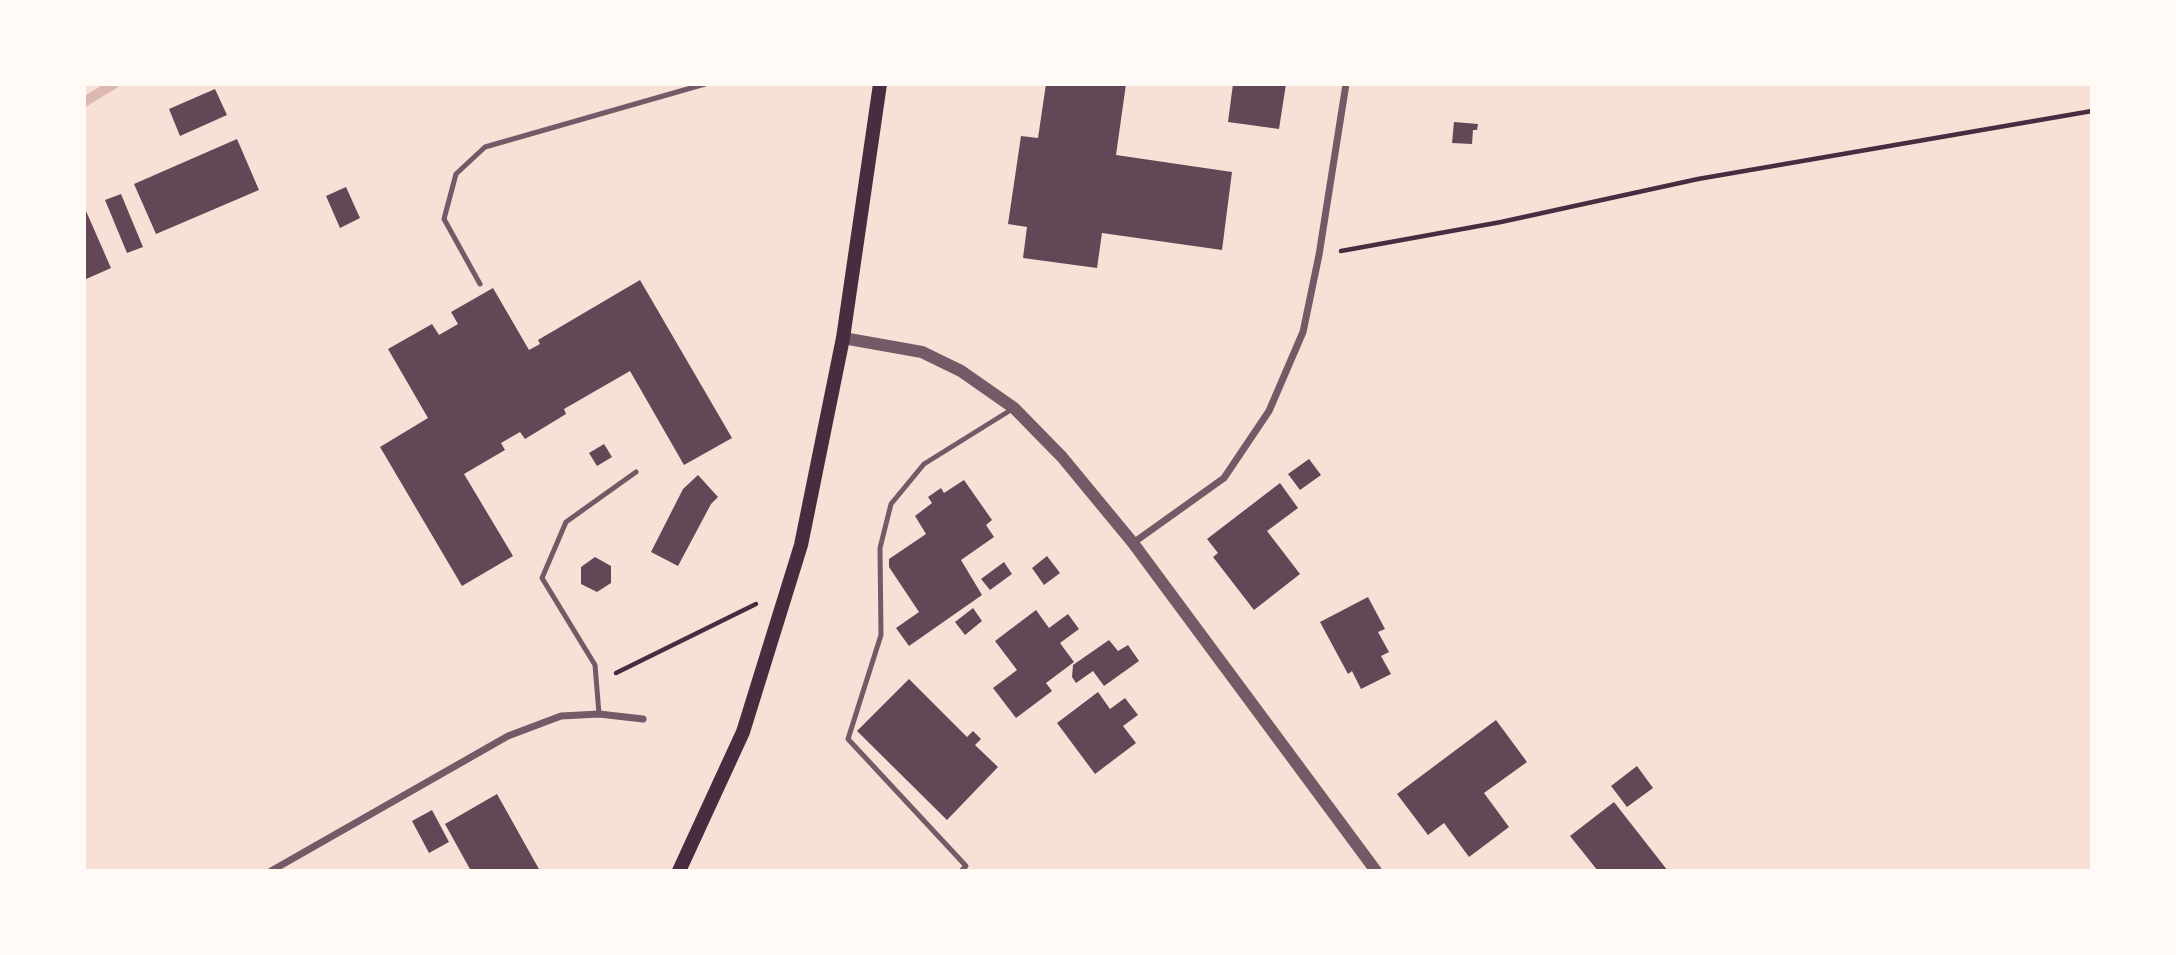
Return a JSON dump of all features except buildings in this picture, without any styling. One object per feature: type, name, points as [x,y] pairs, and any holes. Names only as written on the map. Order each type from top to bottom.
[{"type":"main road","points":[[680,871],[743,732],[801,545],[843,338],[880,84]]},
{"type":"street","points":[[1133,543],[1224,478],[1269,411],[1303,332],[1319,255],[1346,84]]},
{"type":"street","points":[[843,338],[922,352],[961,371],[1014,408],[1062,457],[1133,543],[1376,871]]},
{"type":"street","points":[[271,871],[508,736],[561,716],[599,714],[643,719]]},
{"type":"lane","points":[[480,284],[444,219],[456,174],[485,147],[705,84]]},
{"type":"lane","points":[[961,871],[966,866],[848,739],[881,635],[880,548],[891,504],[924,464],[1014,408]]},
{"type":"lane","points":[[599,714],[595,665],[542,578],[566,522],[636,472]]},
{"type":"path","points":[[1319,255],[1501,222],[1698,180],[2092,111]]},
{"type":"path","points":[[596,682],[787,589]]},
{"type":"waterway","points":[[84,102],[114,84]]}]
